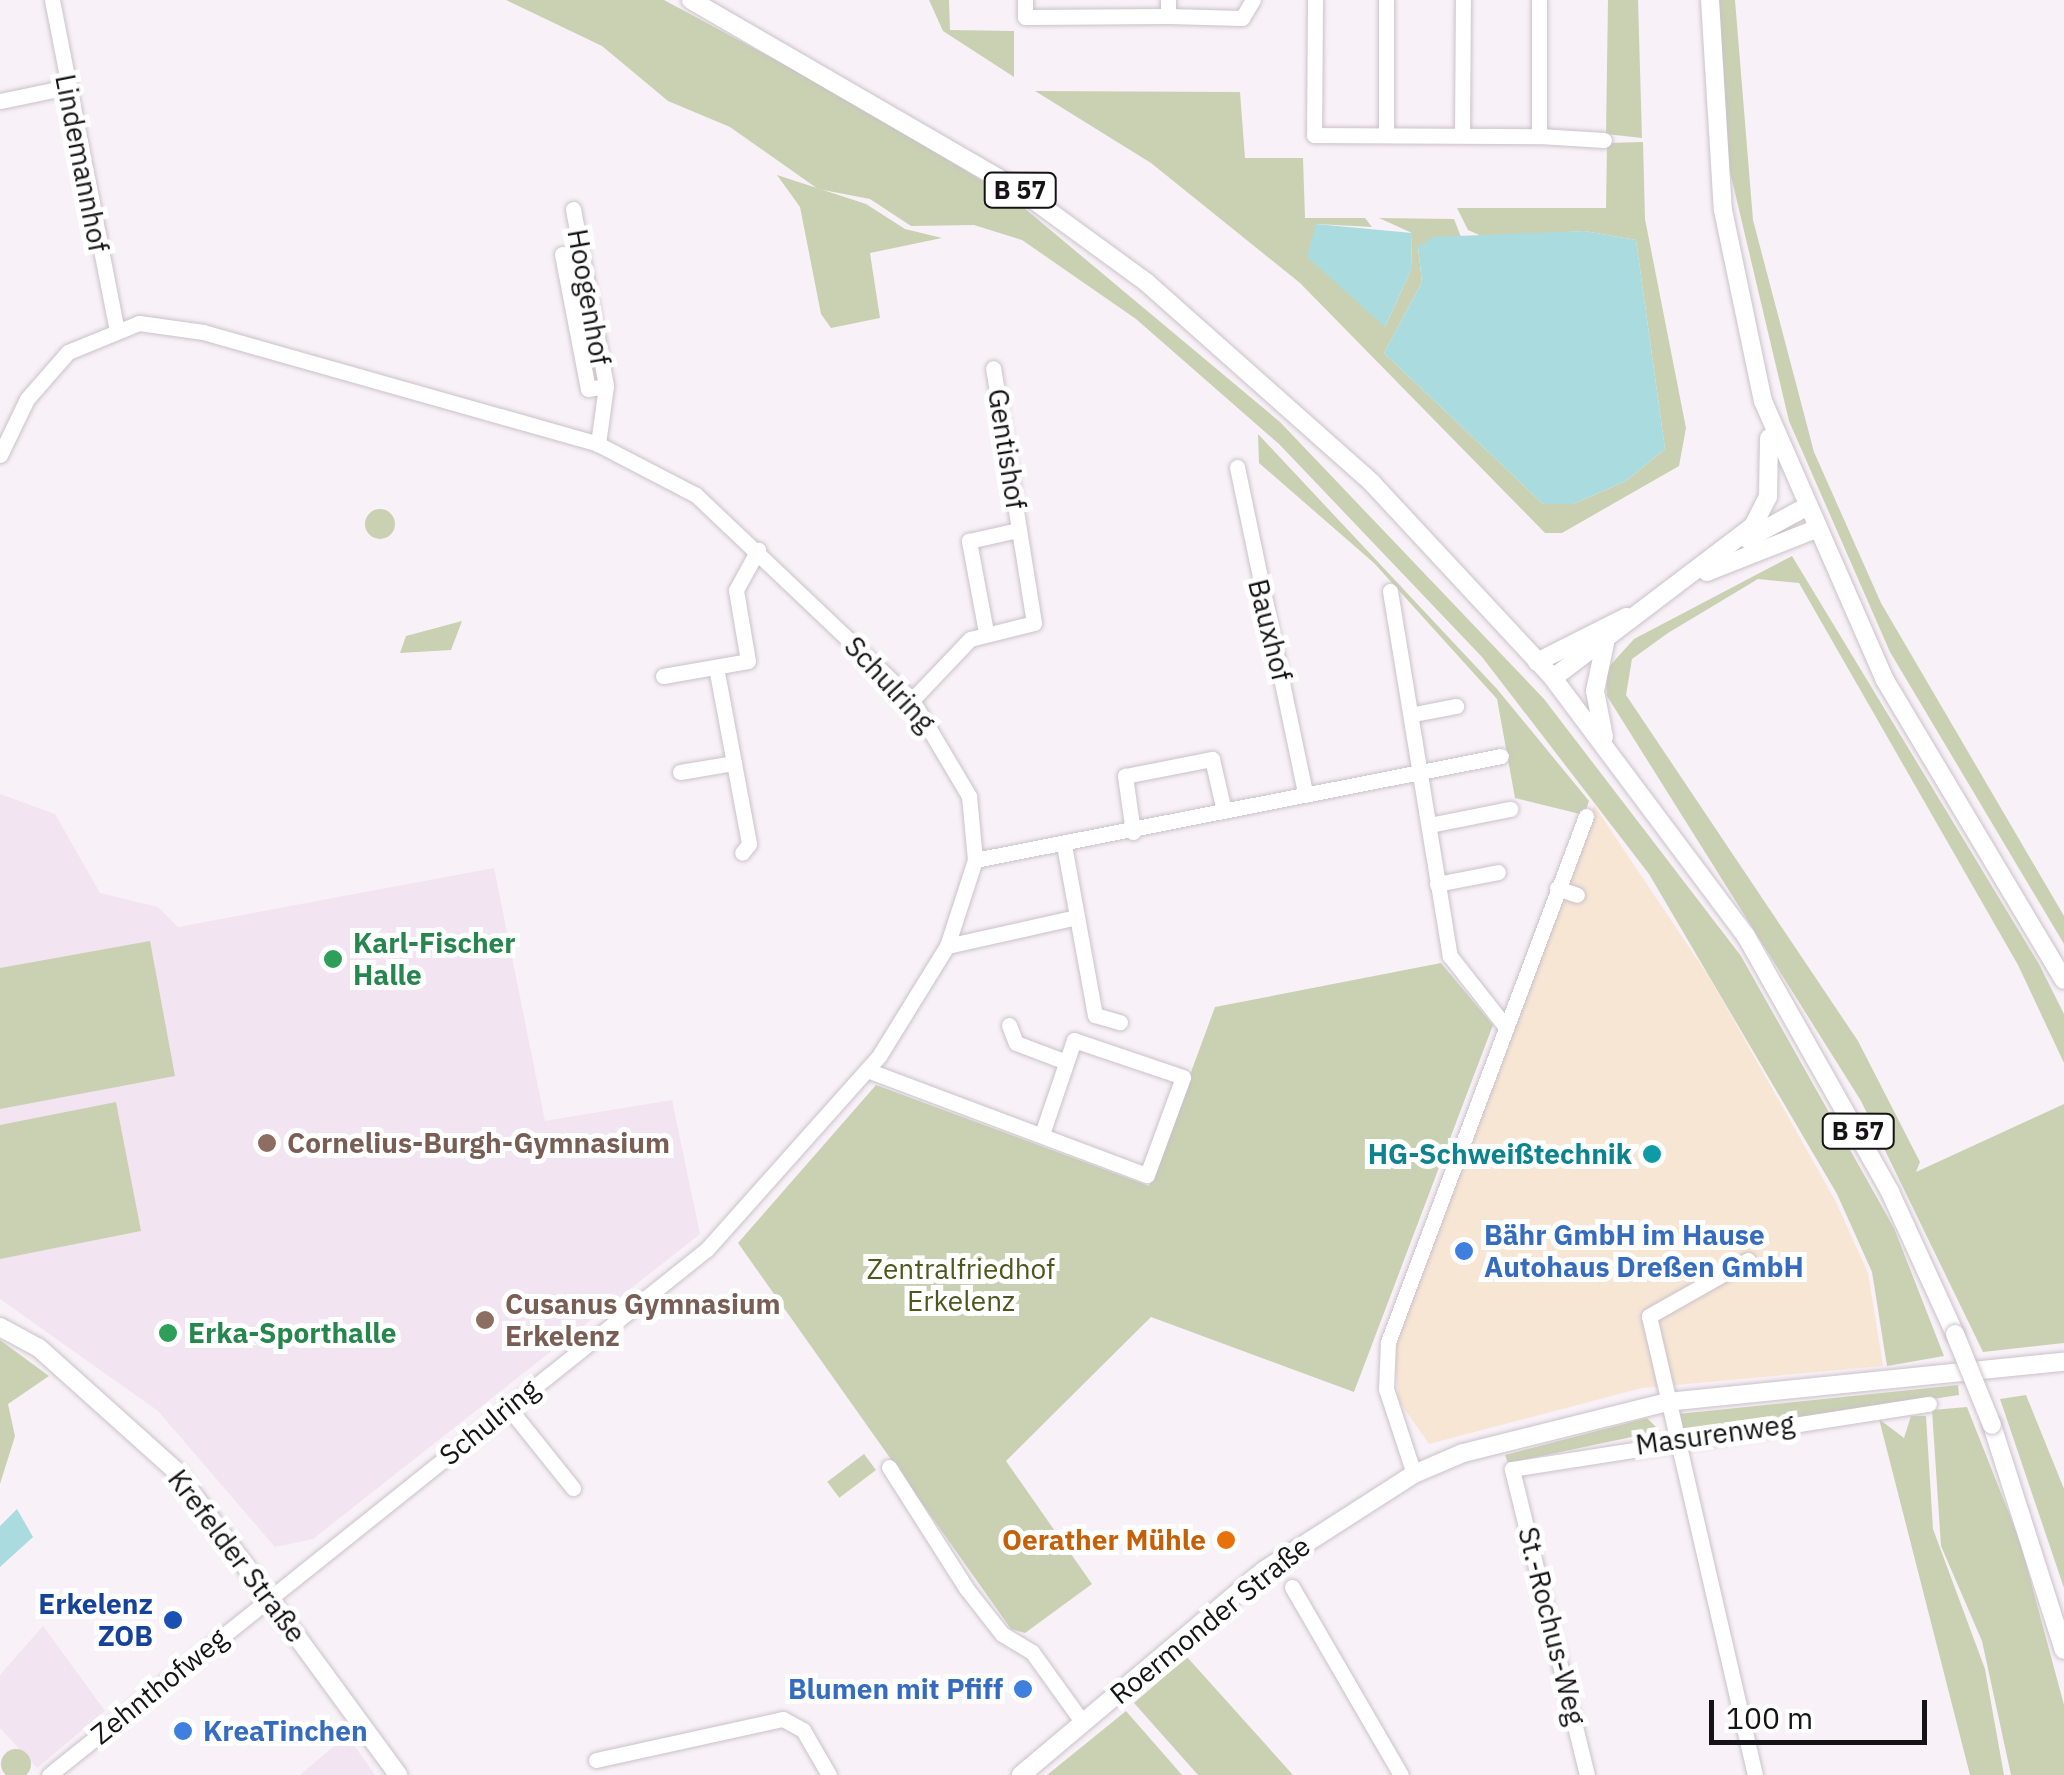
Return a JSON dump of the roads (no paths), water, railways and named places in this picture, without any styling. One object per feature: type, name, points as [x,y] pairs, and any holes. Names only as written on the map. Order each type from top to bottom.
[{"type":"main road","name":"B 57","points":[[692,0],[908,118],[1146,282],[1316,428],[1552,678],[1746,936],[1822,1064],[1955,1334],[1992,1425],[2064,1650]]},
{"type":"main road","points":[[1710,0],[1723,210],[1764,401],[1804,508],[1885,680],[2064,980]]},
{"type":"main road","points":[[1732,547],[1768,497],[1764,401]]},
{"type":"main road","points":[[1537,662],[1637,613],[1702,573],[1732,547],[1804,508]]},
{"type":"main road","points":[[1702,573],[1814,530]]},
{"type":"main road","points":[[1552,678],[1637,613]]},
{"type":"main road","name":"B 57","points":[[1604,642],[1594,691],[1607,747]]},
{"type":"main road","name":"Krefelder Straße","points":[[0,1327],[39,1348],[175,1470],[398,1775]]},
{"type":"main road","name":"Roermonder Straße","points":[[1021,1775],[1263,1572],[1414,1474],[1514,1434],[1666,1402],[2064,1362]]},
{"type":"street","name":"Lindemannhof","points":[[52,0],[116,325]]},
{"type":"street","points":[[1024,0],[1024,17],[1168,8],[1242,18],[1252,0]]},
{"type":"street","points":[[1315,0],[1314,134],[1604,140]]},
{"type":"street","points":[[1386,0],[1386,135]]},
{"type":"street","points":[[1462,135],[1463,0]]},
{"type":"street","points":[[1539,0],[1539,136]]},
{"type":"street","points":[[0,100],[67,87]]},
{"type":"street","name":"Hoogenhof","points":[[573,208],[606,386],[598,444]]},
{"type":"street","name":"Hoogenhof","points":[[562,254],[588,390],[606,386]]},
{"type":"street","points":[[0,455],[46,374],[116,325]]},
{"type":"street","name":"Schulring","points":[[116,325],[202,332],[598,444],[672,478],[758,550],[912,700],[969,796],[975,860],[948,946],[868,1070],[707,1249],[270,1598]]},
{"type":"street","name":"Gentishof","points":[[993,368],[1034,623],[986,632],[969,541],[1018,530]]},
{"type":"street","name":"Bauxhof","points":[[1237,467],[1304,793]]},
{"type":"street","points":[[663,676],[748,661],[736,590],[758,550]]},
{"type":"street","points":[[1390,591],[1414,714],[1450,956],[1505,1026]]},
{"type":"street","points":[[912,700],[986,632]]},
{"type":"street","points":[[716,667],[749,844],[742,853]]},
{"type":"street","points":[[1414,714],[1456,706]]},
{"type":"street","points":[[975,860],[1133,832],[1304,793],[1501,756]]},
{"type":"street","points":[[1133,832],[1125,776],[1212,759],[1224,811]]},
{"type":"street","points":[[680,772],[734,763]]},
{"type":"street","points":[[1430,825],[1510,809]]},
{"type":"street","points":[[1414,1474],[1386,1390],[1388,1342],[1586,816]]},
{"type":"street","points":[[1064,845],[1095,1015],[1120,1022]]},
{"type":"street","points":[[1438,884],[1498,872]]},
{"type":"street","points":[[1557,888],[1577,895]]},
{"type":"street","points":[[948,946],[1077,917]]},
{"type":"street","points":[[1009,1025],[1016,1043],[1066,1062]]},
{"type":"street","points":[[868,1070],[1147,1176],[1183,1077],[1074,1040],[1042,1134]]},
{"type":"street","points":[[1748,1260],[1650,1316],[1672,1439],[1755,1775]]},
{"type":"street","name":"Masurenweg","points":[[1516,1477],[1512,1469],[1525,1462],[1929,1404]]},
{"type":"street","points":[[508,1407],[574,1488]]},
{"type":"street","points":[[890,1467],[966,1588],[1002,1634],[1032,1652],[1083,1724]]},
{"type":"street","name":"St.-Rochus-Weg","points":[[1516,1477],[1588,1775]]},
{"type":"street","points":[[1292,1587],[1401,1775]]},
{"type":"street","name":"Zehnthofweg","points":[[49,1775],[270,1598]]},
{"type":"street","points":[[596,1760],[782,1719],[804,1730],[829,1775]]},
{"type":"water","points":[[1316,224],[1412,233],[1411,270],[1385,327],[1307,257]]},
{"type":"water","points":[[1584,231],[1636,240],[1665,449],[1626,481],[1573,504],[1543,504],[1384,353],[1422,282],[1418,247],[1433,237]]},
{"type":"water","points":[[17,1509],[33,1537],[0,1567],[0,1526]]},
{"type":"place","name":"Karl-Fischer Halle","points":[[333,959]]},
{"type":"place","name":"Cornelius-Burgh-Gymnasium","points":[[267,1143]]},
{"type":"place","name":"HG-Schweißtechnik","points":[[1652,1154]]},
{"type":"place","name":"Bähr GmbH im Hause Autohaus Dreßen GmbH","points":[[1464,1251]]},
{"type":"place","name":"Cusanus Gymnasium Erkelenz","points":[[485,1320]]},
{"type":"place","name":"Erka-Sporthalle","points":[[168,1333]]},
{"type":"place","name":"Oerather Mühle","points":[[1226,1540]]},
{"type":"place","name":"Erkelenz ZOB","points":[[173,1620]]},
{"type":"place","name":"Blumen mit Pfiff","points":[[1023,1689]]},
{"type":"place","name":"KreaTinchen","points":[[183,1731]]},
{"type":"park label","name":"Zentralfriedhof Erkelenz","points":[[961,1285]]}]
